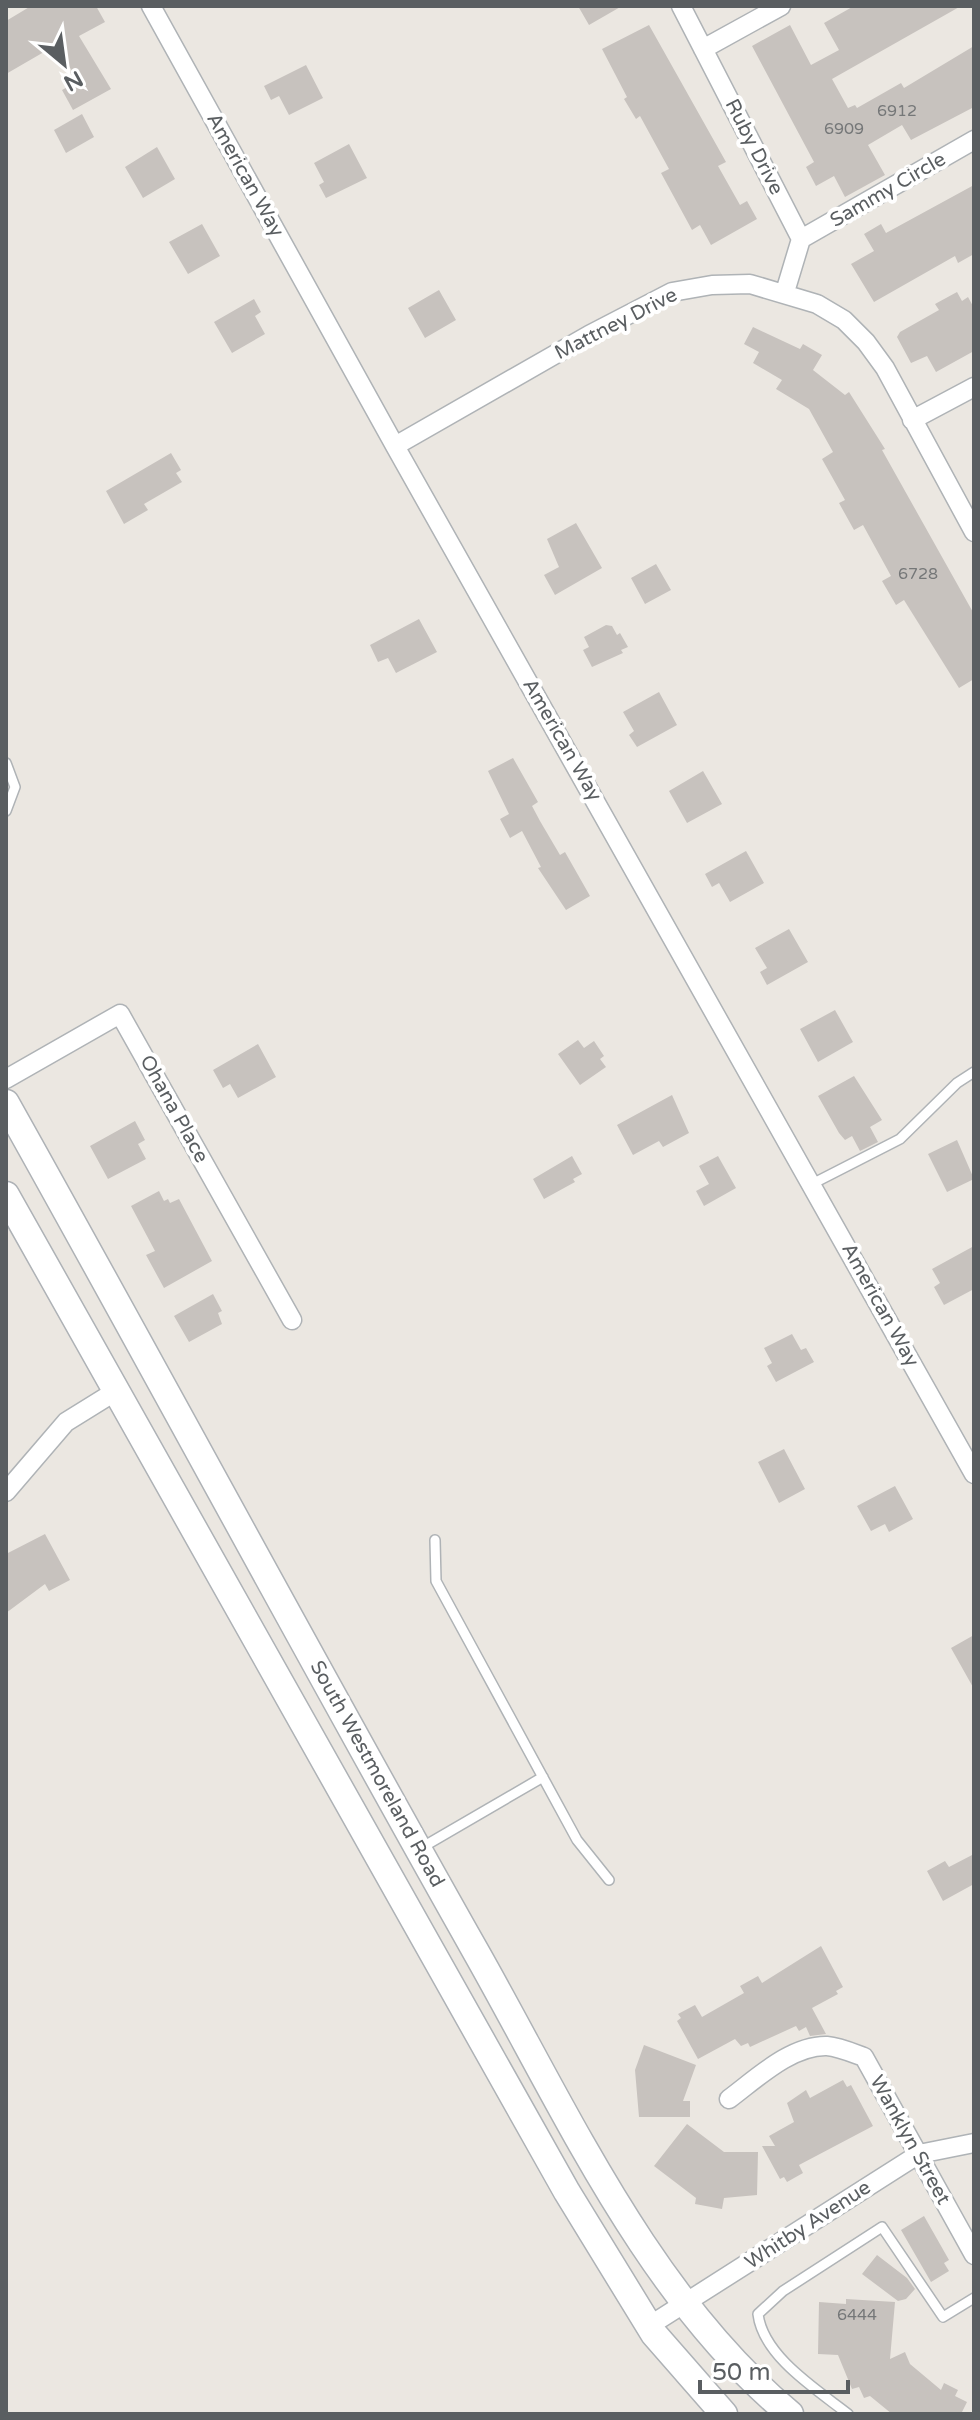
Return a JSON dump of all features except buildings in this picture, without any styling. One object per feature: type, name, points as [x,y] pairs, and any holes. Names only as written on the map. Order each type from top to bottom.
[{"type":"main road","name":"South Westmoreland Road","points":[[6,1103],[418,1849],[611,2191],[685,2305],[720,2349],[790,2414]]},
{"type":"main road","name":"South Westmoreland Road","points":[[6,1195],[381,1868],[567,2192],[649,2326],[724,2414]]},
{"type":"main road","points":[[116,1391],[155,1370]]},
{"type":"main road","points":[[381,1868],[418,1849]]},
{"type":"street","name":"American Way","points":[[151,6],[974,1474]]},
{"type":"street","name":"Ruby Drive","points":[[681,6],[801,239]]},
{"type":"street","points":[[703,49],[781,6]]},
{"type":"street","name":"Sammy Circle","points":[[801,239],[974,140]]},
{"type":"street","points":[[785,292],[801,239]]},
{"type":"street","name":"Mattney Drive","points":[[395,446],[589,335],[672,292],[712,285],[750,284],[817,304],[844,320],[866,342],[885,368],[974,532]]},
{"type":"street","points":[[912,420],[974,387]]},
{"type":"street","name":"Ohana Place","points":[[6,1079],[120,1014],[292,1320]]},
{"type":"street","points":[[6,1492],[66,1422],[116,1391]]},
{"type":"street","name":"Wanklyn Street","points":[[729,2099],[778,2063],[808,2049],[829,2046],[864,2057],[974,2255]]},
{"type":"street","name":"Whitby Avenue","points":[[649,2326],[919,2154],[974,2143]]},
{"type":"lane","points":[[6,763],[15,787],[6,811]]},
{"type":"lane","points":[[812,1184],[900,1139],[957,1083],[974,1072]]},
{"type":"lane","points":[[435,1540],[436,1581],[577,1840],[609,1880]]},
{"type":"lane","points":[[418,1849],[543,1777]]},
{"type":"lane","points":[[848,2414],[782,2357],[760,2331],[758,2314],[783,2291],[882,2227],[943,2317],[974,2298]]}]
